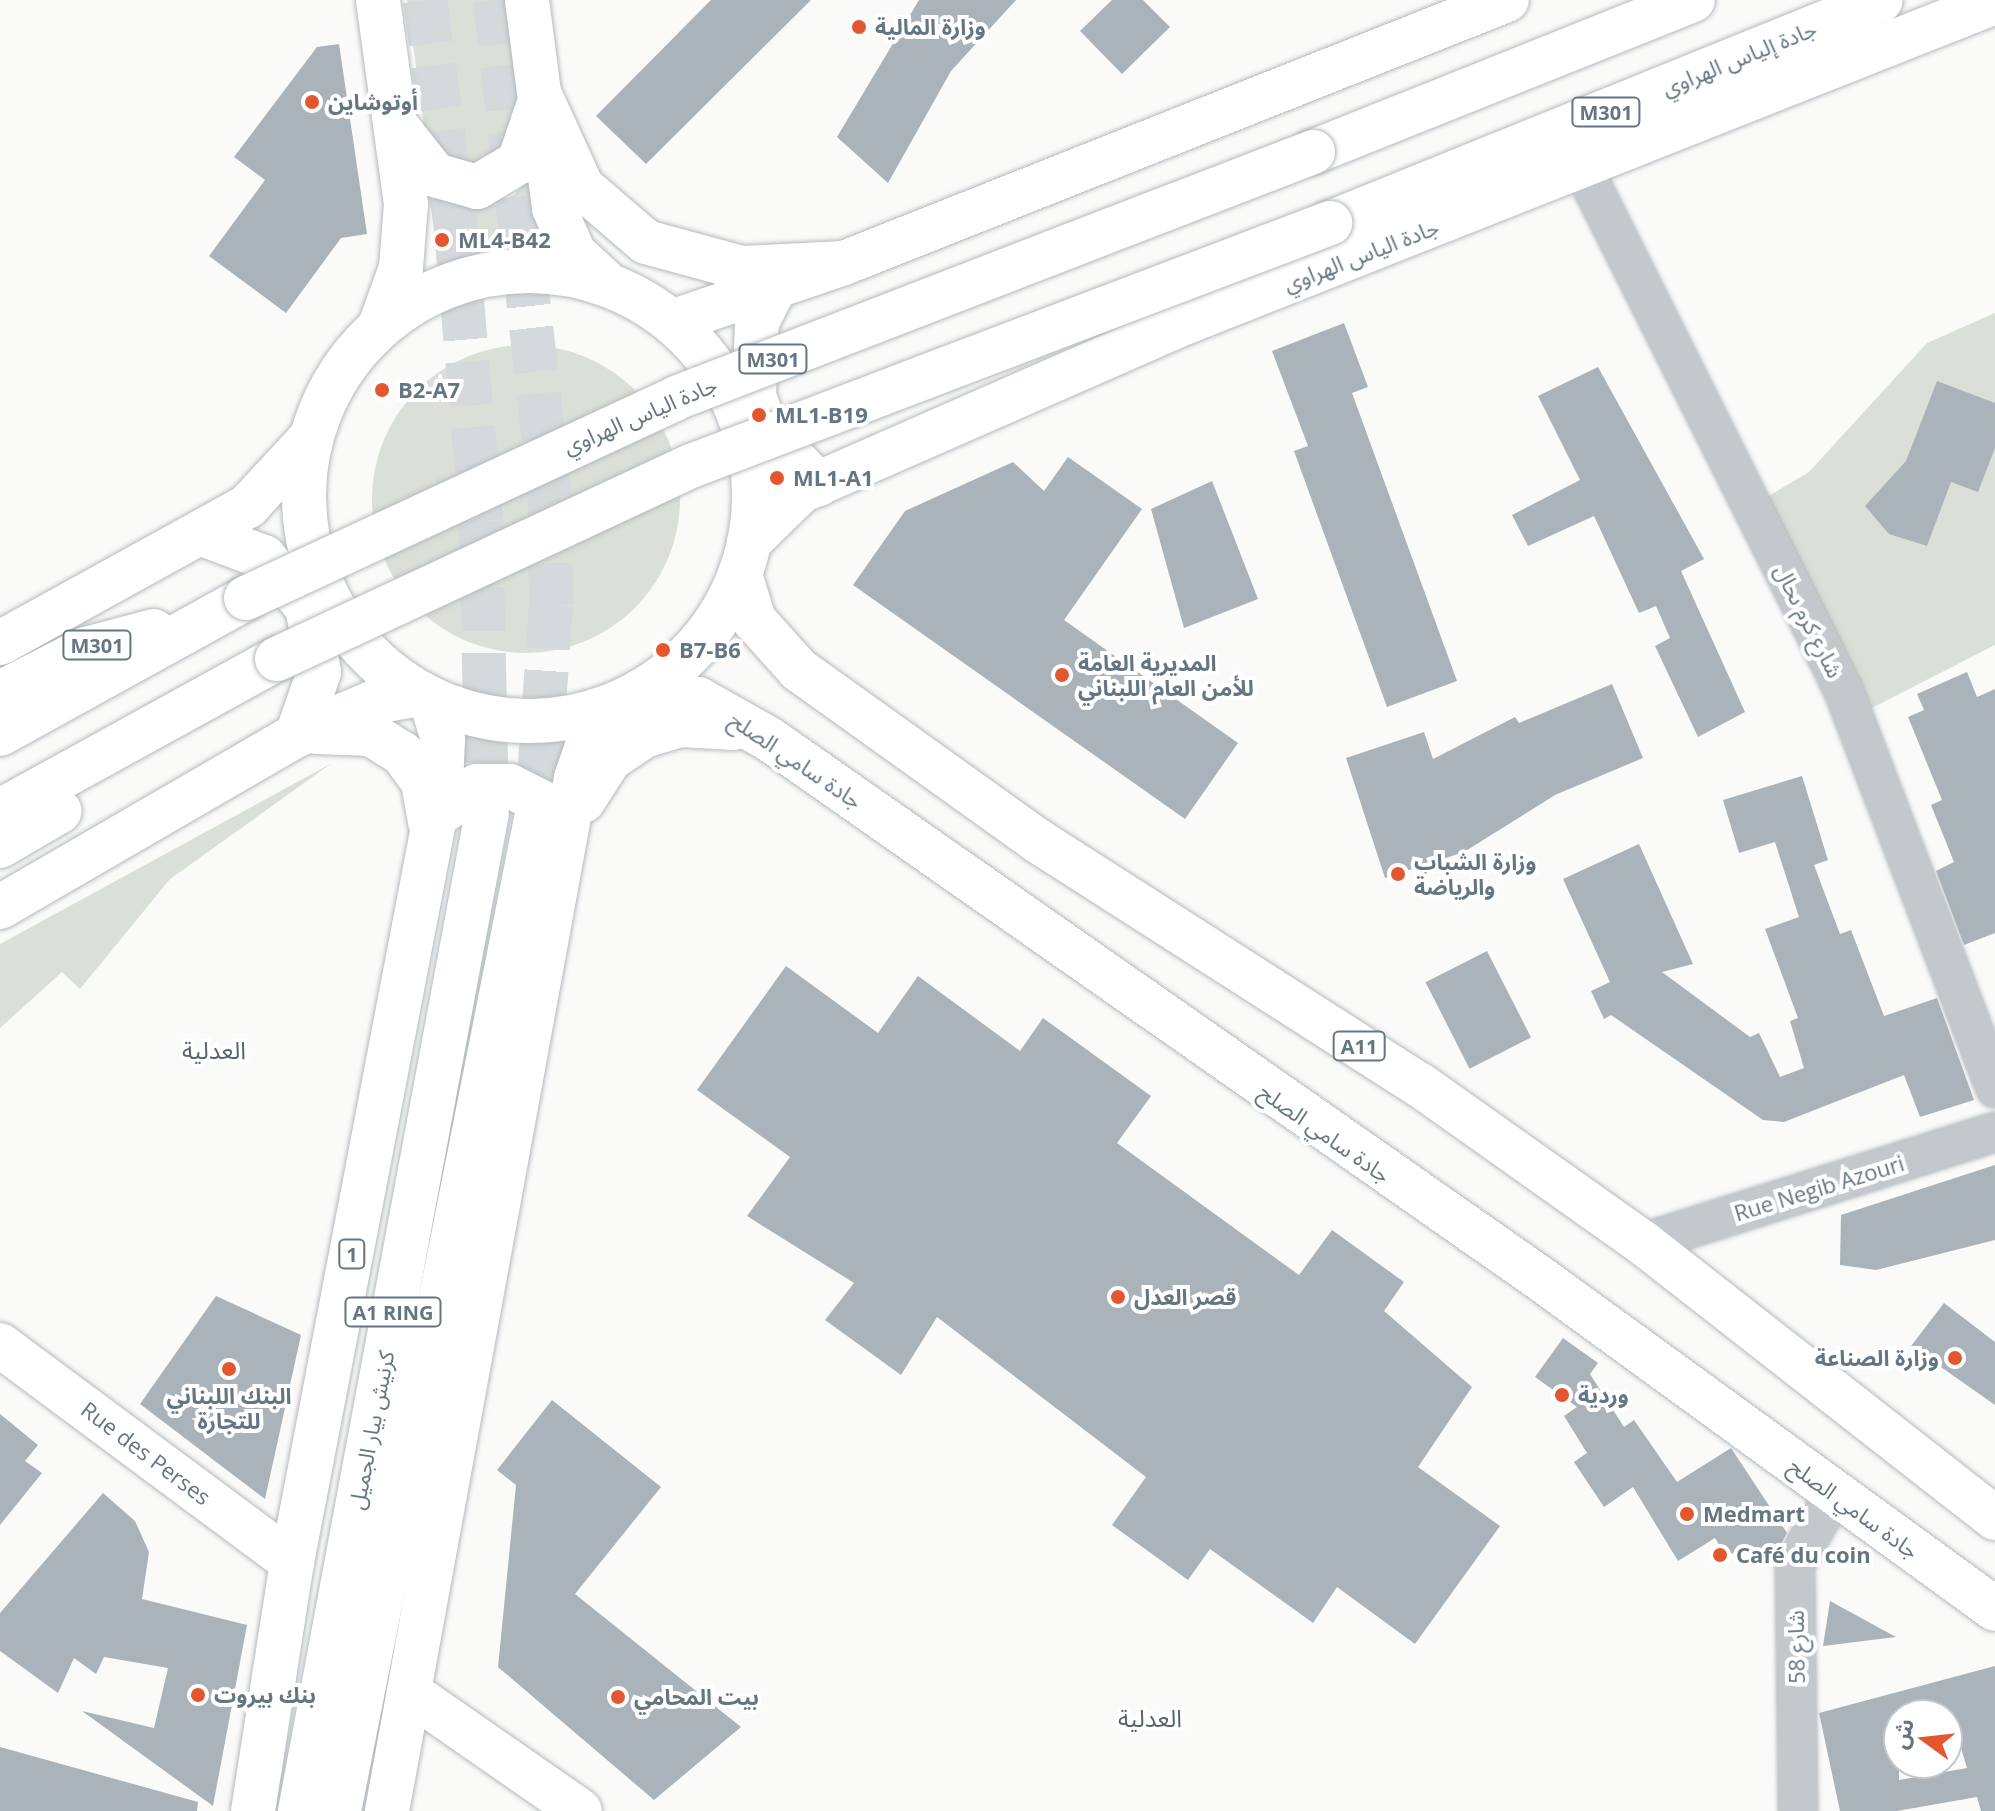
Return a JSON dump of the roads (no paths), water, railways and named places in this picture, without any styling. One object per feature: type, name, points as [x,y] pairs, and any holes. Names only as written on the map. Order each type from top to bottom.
[{"type":"main road","points":[[378,0],[395,123],[404,244],[380,326]]},
{"type":"main road","points":[[387,1811],[562,856],[585,748],[628,698],[683,660],[716,621],[744,558],[754,482],[742,421],[715,367],[674,321],[604,281],[574,253],[558,222],[527,0]]},
{"type":"main road","points":[[674,321],[844,263],[1507,0]]},
{"type":"main road","name":"جادة الياس الهراوي","points":[[203,622],[246,598],[676,398],[1313,152],[1693,0]]},
{"type":"main road","name":"جادة إلياس الهراوي","points":[[1330,223],[1881,0]]},
{"type":"main road","name":"جادة الياس الهراوي","points":[[744,558],[773,512],[818,484],[1174,327],[1584,170],[1995,2]]},
{"type":"main road","points":[[395,123],[435,175],[465,186],[490,184],[519,162],[540,95]]},
{"type":"main road","points":[[540,95],[582,187],[646,242],[742,268],[844,263]]},
{"type":"main road","name":"جادة الياس الهراوي","points":[[260,668],[691,466],[1330,223]]},
{"type":"main road","points":[[0,643],[202,534],[260,496],[310,438],[349,359],[380,326],[429,292],[485,273],[545,269],[604,281]]},
{"type":"main road","points":[[774,289],[757,323],[754,396],[767,431],[818,484]]},
{"type":"main road","points":[[310,438],[306,526],[322,586],[380,666],[426,697]]},
{"type":"main road","points":[[202,534],[264,557],[307,607],[319,672],[297,735]]},
{"type":"main road","name":"A11","points":[[744,558],[754,620],[799,670],[1038,841],[1420,1085],[1643,1243],[1995,1518]]},
{"type":"main road","points":[[0,734],[203,622]]},
{"type":"main road","name":"M301","points":[[0,693],[86,649],[203,622]]},
{"type":"main road","points":[[0,846],[130,770],[260,668]]},
{"type":"main road","name":"M301","points":[[0,811],[260,668]]},
{"type":"main road","points":[[0,907],[297,735],[374,702],[426,697],[522,721],[628,698]]},
{"type":"main road","name":"1","points":[[253,1811],[292,1562],[443,761],[426,697]]},
{"type":"main road","name":"جادة سامي الصلح","points":[[628,698],[698,699],[769,739],[1995,1609]]},
{"type":"main road","points":[[562,856],[596,776],[626,745],[662,728],[698,724],[769,739]]},
{"type":"main road","points":[[297,735],[354,730],[388,742],[423,782],[428,835]]},
{"type":"main road","points":[[428,835],[467,790],[498,783],[532,795],[553,815],[562,856]]},
{"type":"main road","name":"كرنيش بيار الجميل","points":[[300,1811],[487,813]]},
{"type":"main road","name":"كرنيش بيار الجميل","points":[[339,1811],[536,819]]},
{"type":"main road","name":"Rue des Perses","points":[[0,1345],[292,1562]]},
{"type":"main road","points":[[409,1692],[580,1811]]},
{"type":"street","name":"شارع كرم ىحال","points":[[1584,170],[1843,689],[1995,1088]]},
{"type":"street","name":"Rue Negib Azouri","points":[[1643,1243],[1995,1132]]},
{"type":"street","name":"شارع 58","points":[[1798,1811],[1795,1564],[1834,1494]]},
{"type":"tunnel","points":[[425,0],[456,230],[481,521],[487,813]]},
{"type":"tunnel","points":[[495,0],[550,497],[551,605],[536,819]]},
{"type":"place","name":"وزارة المالية","points":[[859,27]]},
{"type":"place","name":"أوتوشاين","points":[[312,102]]},
{"type":"place","name":"ML4-B42","points":[[442,240]]},
{"type":"place","name":"B2-A7","points":[[382,390]]},
{"type":"place","name":"ML1-B19","points":[[759,415]]},
{"type":"place","name":"ML1-A1","points":[[777,478]]},
{"type":"place","name":"B7-B6","points":[[663,650]]},
{"type":"place","name":"المديرية العامة للأمن العام اللبناني","points":[[1062,675]]},
{"type":"place","name":"وزارة الشباب والرياضة","points":[[1398,874]]},
{"type":"place","name":"قصر العدل","points":[[1118,1297]]},
{"type":"place","name":"وزارة الصناعة","points":[[1955,1358]]},
{"type":"place","name":"البنك اللبناني للتجارة","points":[[229,1369]]},
{"type":"place","name":"وردية","points":[[1562,1395]]},
{"type":"place","name":"Medmart","points":[[1687,1514]]},
{"type":"place","name":"Café du coin","points":[[1720,1555]]},
{"type":"place","name":"بنك بيروت","points":[[198,1695]]},
{"type":"place","name":"بيت المحامي","points":[[618,1697]]},
{"type":"district","name":"العدلية","points":[[214,1050]]},
{"type":"district","name":"العدلية","points":[[1150,1718]]}]
